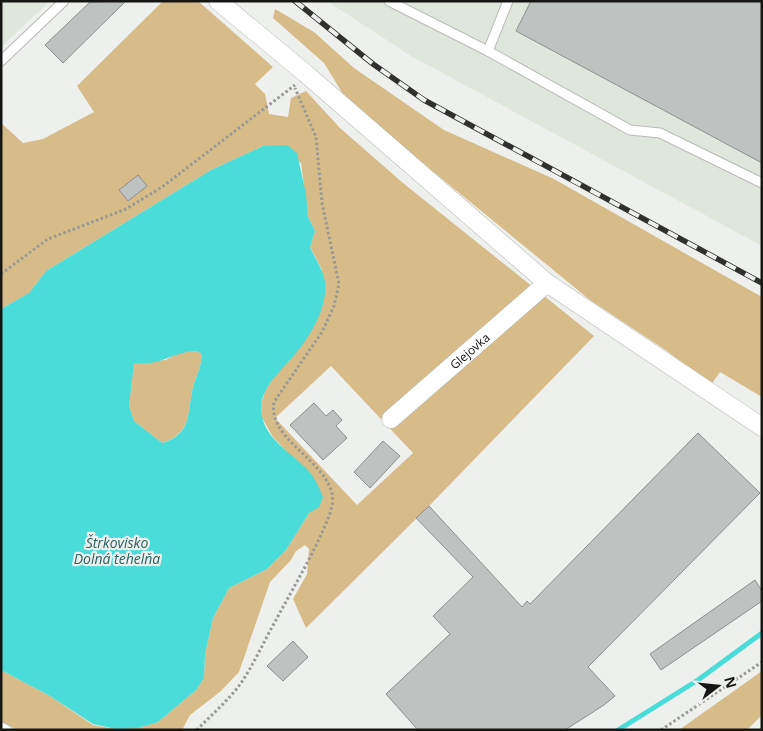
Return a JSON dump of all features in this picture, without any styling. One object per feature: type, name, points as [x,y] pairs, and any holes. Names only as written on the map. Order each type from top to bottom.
[{"type":"street","points":[[218,1],[299,79],[547,283],[762,427]]},
{"type":"street","name":"Glejovka","points":[[391,419],[547,283]]},
{"type":"lane","points":[[1,61],[64,1]]},
{"type":"lane","points":[[389,1],[488,51],[630,130],[660,133],[762,183]]},
{"type":"lane","points":[[488,51],[508,1]]},
{"type":"lane","points":[[1,727],[7,730]]},
{"type":"path","points":[[1,274],[48,239],[126,209],[162,187],[299,79],[316,137],[322,203],[339,284],[334,306],[322,332],[274,402],[272,414],[280,431],[310,458],[327,481],[332,492],[330,514],[301,574],[240,684],[197,730]]},
{"type":"path","points":[[661,730],[762,662]]},
{"type":"shaded area","points":[[1,1],[50,1],[1,47]]},
{"type":"shaded area","points":[[163,1],[198,1],[273,67],[255,84],[265,94],[269,114],[288,117],[291,98],[306,91],[340,128],[403,183],[594,336],[429,506],[306,628],[293,599],[307,574],[309,549],[305,545],[296,551],[291,560],[270,582],[239,672],[221,691],[190,715],[182,730],[17,730],[1,721],[1,670],[50,696],[93,725],[116,729],[138,728],[158,722],[196,690],[204,678],[205,654],[213,618],[229,588],[267,569],[286,550],[309,513],[288,453],[273,437],[262,418],[261,405],[265,391],[274,376],[290,360],[322,270],[310,247],[315,231],[308,217],[301,163],[263,146],[211,170],[46,271],[29,293],[1,309],[1,123],[23,143],[43,139],[94,112],[77,86]],"holes":[[[331,366],[413,453],[357,505],[275,418]]]},
{"type":"shaded area","points":[[327,1],[762,1],[762,246],[411,56]]},
{"type":"shaded area","points":[[275,9],[314,32],[354,68],[444,130],[554,179],[762,297],[762,397],[720,372],[711,385],[667,351],[590,300],[348,102],[324,63],[273,18]]},
{"type":"shaded area","points":[[195,351],[201,353],[201,362],[193,387],[187,421],[179,434],[162,443],[134,421],[129,406],[134,362],[166,360],[179,352]]},
{"type":"shaded area","points":[[762,671],[762,715],[747,730],[679,730]]},
{"type":"water","name":"Štrkovisko Dolná tehelňa","points":[[287,145],[297,153],[306,194],[308,217],[315,231],[310,247],[323,273],[325,293],[320,314],[309,334],[265,392],[261,407],[262,416],[268,432],[306,468],[323,497],[319,507],[309,513],[286,550],[267,569],[229,588],[213,618],[205,654],[204,678],[196,690],[158,722],[138,728],[116,729],[93,724],[50,696],[1,670],[1,309],[29,293],[46,271],[211,170],[263,146]],"holes":[[[195,351],[201,353],[200,366],[193,387],[189,413],[184,428],[172,439],[162,443],[134,421],[129,406],[134,363],[152,363],[186,352]]]},
{"type":"building","points":[[126,1],[63,63],[45,45],[90,2]]},
{"type":"building","points":[[531,1],[762,1],[762,163],[516,31]]},
{"type":"building","points":[[138,175],[147,186],[128,201],[119,190]]},
{"type":"building","points":[[314,403],[326,416],[333,410],[342,420],[336,426],[347,438],[323,460],[290,425]]},
{"type":"building","points":[[698,433],[760,493],[588,667],[615,696],[565,730],[418,730],[386,694],[450,634],[433,616],[473,577],[416,518],[429,506],[522,607],[527,601],[530,604]]},
{"type":"building","points":[[383,441],[400,456],[370,488],[354,472]]},
{"type":"building","points":[[755,580],[762,591],[762,601],[661,670],[650,654]]},
{"type":"building","points":[[293,641],[308,657],[283,681],[267,666]]},
{"type":"waterway","points":[[618,730],[698,680],[762,633]]},
{"type":"railway","points":[[295,1],[373,64],[424,100],[762,283]]}]
